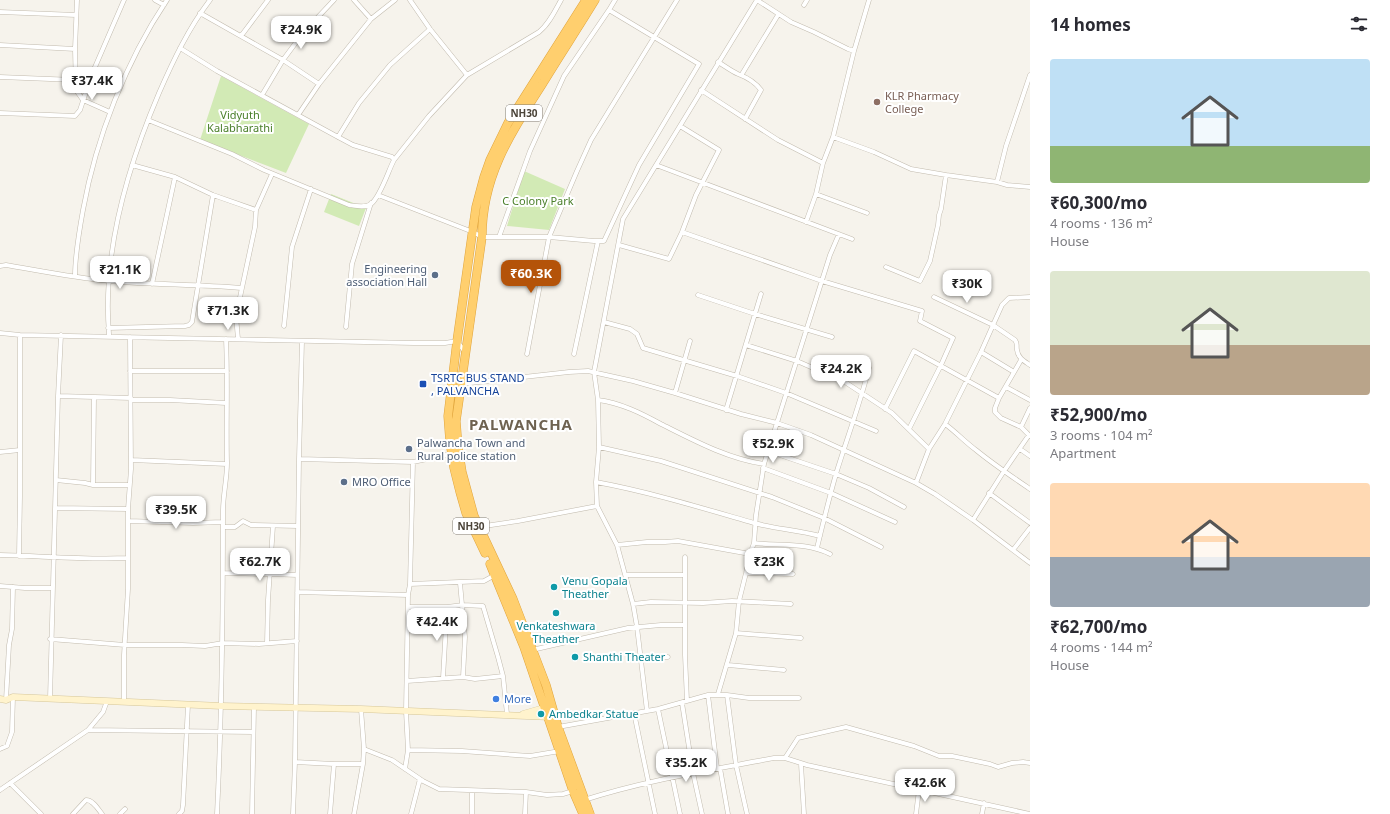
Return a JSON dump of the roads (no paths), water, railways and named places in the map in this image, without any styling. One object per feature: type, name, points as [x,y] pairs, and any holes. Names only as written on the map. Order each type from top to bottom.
[{"type":"highway","name":"NH30","points":[[586,0],[508,123],[490,160],[482,183],[476,208],[448,416],[454,468],[466,513],[495,575],[524,647],[544,708],[558,727],[590,814]]},
{"type":"highway","name":"NH30","points":[[583,814],[573,791],[560,751],[551,717],[549,697],[532,650],[513,599],[478,527],[468,496],[461,465],[456,421],[482,237],[482,218],[485,198],[496,163],[514,128],[595,0]]},
{"type":"street","points":[[77,0],[75,49],[76,90],[84,100],[110,112]]},
{"type":"street","points":[[0,113],[75,116],[80,110],[92,74],[124,0]]},
{"type":"street","points":[[155,0],[164,5]]},
{"type":"street","points":[[75,276],[75,256],[91,168],[110,112],[135,56],[167,0]]},
{"type":"street","points":[[109,334],[108,291],[113,243],[132,165],[148,120],[174,59],[200,13],[210,0]]},
{"type":"street","points":[[241,36],[268,0]]},
{"type":"street","points":[[262,96],[283,60],[303,33],[334,0]]},
{"type":"street","points":[[354,0],[371,19]]},
{"type":"street","points":[[298,115],[319,84],[371,19],[395,0]]},
{"type":"street","points":[[410,0],[430,29],[467,75]]},
{"type":"street","points":[[346,327],[352,264],[371,203],[378,194],[394,160],[429,116],[467,75],[539,32],[553,15],[561,0]]},
{"type":"street","points":[[499,237],[530,150],[564,76],[615,0]]},
{"type":"street","points":[[528,354],[549,237],[591,140],[677,0]]},
{"type":"street","points":[[647,711],[637,627],[626,575],[617,545],[597,506],[596,482],[599,447],[598,400],[594,372],[623,219],[757,0],[791,22],[854,51]]},
{"type":"street","points":[[804,5],[807,0]]},
{"type":"street","points":[[806,222],[816,194],[823,163],[833,137],[854,51],[869,0]]},
{"type":"street","points":[[378,194],[482,237],[549,237],[604,241],[639,165],[699,64],[609,10]]},
{"type":"street","points":[[0,12],[76,15]]},
{"type":"street","points":[[200,13],[283,60],[319,84]]},
{"type":"street","points":[[742,74],[778,15]]},
{"type":"street","points":[[338,137],[359,103],[390,65],[430,29]]},
{"type":"street","points":[[0,45],[75,49]]},
{"type":"street","points":[[180,48],[262,96],[353,145],[389,156],[394,160]]},
{"type":"street","points":[[718,62],[738,74],[742,74],[759,86],[761,90],[745,119]]},
{"type":"street","points":[[997,182],[1006,146],[1030,75]]},
{"type":"street","points":[[0,77],[75,80]]},
{"type":"street","points":[[702,90],[778,140],[823,163]]},
{"type":"street","points":[[148,120],[232,154],[272,174],[349,205],[364,206],[371,203]]},
{"type":"street","points":[[618,245],[670,259],[694,201],[719,150],[680,126]]},
{"type":"street","points":[[833,137],[874,152],[911,169],[997,182],[1007,185],[1030,187]]},
{"type":"street","points":[[132,165],[175,177],[213,195],[256,210]]},
{"type":"street","points":[[656,165],[852,239]]},
{"type":"street","points":[[238,339],[236,316],[255,226],[256,210],[272,174]]},
{"type":"street","points":[[886,267],[920,281],[930,261],[941,209],[946,175]]},
{"type":"street","points":[[152,284],[175,177]]},
{"type":"street","points":[[284,326],[292,247],[311,189]]},
{"type":"street","points":[[816,194],[867,213]]},
{"type":"street","points":[[108,328],[189,325],[192,322],[213,195]]},
{"type":"street","points":[[682,232],[822,280],[922,311],[920,321],[953,338],[941,365],[908,429]]},
{"type":"street","points":[[718,694],[728,665],[736,633],[739,601],[754,543],[758,493],[764,466],[830,255],[839,234]]},
{"type":"street","points":[[574,354],[598,241]]},
{"type":"street","points":[[0,266],[6,265],[109,281],[152,284],[199,284],[241,288]]},
{"type":"street","points":[[726,410],[761,294]]},
{"type":"street","points":[[698,295],[832,337]]},
{"type":"street","points":[[934,297],[993,325],[1015,340],[1021,360],[1030,365]]},
{"type":"street","points":[[916,483],[928,449],[945,424],[981,352],[1002,305],[1009,298],[1030,297]]},
{"type":"street","points":[[604,322],[630,329],[637,334],[643,348],[737,376],[786,393],[876,430]]},
{"type":"street","points":[[0,333],[20,335],[414,343],[445,343],[457,341],[465,352]]},
{"type":"street","points":[[19,556],[20,335]]},
{"type":"street","points":[[50,699],[50,639],[61,335]]},
{"type":"street","points":[[124,701],[128,509],[131,460],[130,337]]},
{"type":"street","points":[[217,814],[222,706],[223,510],[227,464],[226,339]]},
{"type":"street","points":[[293,814],[302,340]]},
{"type":"street","points":[[675,393],[690,341]]},
{"type":"street","points":[[746,345],[797,361],[845,382],[885,409],[928,449]]},
{"type":"street","points":[[885,409],[914,351],[999,398]]},
{"type":"street","points":[[981,352],[1014,372]]},
{"type":"street","points":[[973,520],[989,493],[1030,436],[1021,427],[997,415],[995,408],[999,398],[1021,360]]},
{"type":"street","points":[[817,548],[836,474],[870,368]]},
{"type":"street","points":[[130,370],[227,371]]},
{"type":"street","points":[[461,384],[569,372],[594,372],[633,381],[726,410],[777,423],[811,435],[916,483],[973,520],[1030,563]]},
{"type":"street","points":[[1006,387],[1030,400]]},
{"type":"street","points":[[58,396],[226,403]]},
{"type":"street","points":[[93,485],[94,397]]},
{"type":"street","points":[[598,400],[623,406],[643,414],[688,437],[729,455],[764,466],[831,493],[895,522]]},
{"type":"street","points":[[1021,427],[1030,408]]},
{"type":"street","points":[[945,424],[974,449],[1030,489]]},
{"type":"street","points":[[599,447],[660,461],[788,503],[824,518],[881,547]]},
{"type":"street","points":[[1020,449],[1030,456]]},
{"type":"street","points":[[0,452],[20,450]]},
{"type":"street","points":[[768,451],[836,474],[869,488],[904,507]]},
{"type":"street","points":[[299,459],[413,462],[452,454],[461,465]]},
{"type":"street","points":[[131,460],[227,464]]},
{"type":"street","points":[[406,769],[408,750],[406,711],[408,595],[410,584],[413,462]]},
{"type":"street","points":[[56,480],[93,485],[129,485]]},
{"type":"street","points":[[596,482],[700,507],[756,524],[764,524],[779,529],[800,531],[820,536]]},
{"type":"street","points":[[989,493],[1030,523]]},
{"type":"street","points":[[478,527],[597,506]]},
{"type":"street","points":[[55,508],[128,509]]},
{"type":"street","points":[[128,521],[223,524],[235,527],[243,520],[251,525],[298,526]]},
{"type":"street","points":[[267,643],[268,600],[271,574],[273,526]]},
{"type":"street","points":[[1013,550],[1030,528]]},
{"type":"street","points":[[617,545],[678,541],[750,554]]},
{"type":"street","points":[[754,543],[817,548],[830,554]]},
{"type":"street","points":[[0,555],[53,556],[85,559],[128,558]]},
{"type":"street","points":[[685,557],[684,625],[687,701]]},
{"type":"street","points":[[223,573],[297,575]]},
{"type":"street","points":[[746,573],[792,574]]},
{"type":"street","points":[[410,584],[484,581],[495,575]]},
{"type":"street","points":[[626,575],[685,575]]},
{"type":"street","points":[[460,583],[465,637],[463,677]]},
{"type":"street","points":[[0,586],[52,588]]},
{"type":"street","points":[[13,587],[12,629],[3,699],[13,697],[188,705],[507,714],[551,717]]},
{"type":"street","points":[[297,592],[408,595]]},
{"type":"street","points":[[633,604],[651,602],[739,601],[791,604]]},
{"type":"street","points":[[408,607],[447,607],[463,605],[483,606],[503,676],[507,714]]},
{"type":"street","points":[[443,678],[447,607]]},
{"type":"street","points":[[532,650],[637,627],[684,625]]},
{"type":"street","points":[[736,633],[801,638]]},
{"type":"street","points":[[50,639],[125,645],[205,646],[222,643],[297,641]]},
{"type":"street","points":[[641,658],[668,656]]},
{"type":"street","points":[[728,665],[784,670]]},
{"type":"street","points":[[407,681],[463,677],[475,679],[503,676]]},
{"type":"street","points":[[558,727],[658,709],[708,695],[718,694],[749,698],[799,698]]},
{"type":"street","points":[[708,695],[718,768],[728,814]]},
{"type":"street","points":[[727,695],[736,765],[747,814]]},
{"type":"street","points":[[0,749],[7,746],[12,732],[13,697]]},
{"type":"street","points":[[520,715],[544,708],[549,697]]},
{"type":"street","points":[[0,790],[88,730],[103,712],[107,701]]},
{"type":"street","points":[[682,703],[693,773],[702,814]]},
{"type":"street","points":[[179,814],[182,811],[183,805],[188,705]]},
{"type":"street","points":[[252,814],[254,707]]},
{"type":"street","points":[[658,709],[680,814]]},
{"type":"street","points":[[354,814],[363,764],[364,749],[361,710]]},
{"type":"street","points":[[634,713],[655,814]]},
{"type":"street","points":[[785,758],[798,738],[846,728],[908,744],[939,756],[952,756],[990,764],[998,768],[1012,763],[1030,763]]},
{"type":"street","points":[[88,730],[254,732]]},
{"type":"street","points":[[364,749],[392,760],[439,790],[526,792],[547,795],[563,794],[573,791]]},
{"type":"street","points":[[408,750],[462,751],[530,756],[560,751]]},
{"type":"street","points":[[584,800],[611,791],[693,773],[785,758],[801,764],[1030,814]]},
{"type":"street","points":[[295,762],[363,764]]},
{"type":"street","points":[[330,814],[334,764]]},
{"type":"street","points":[[801,764],[804,814]]},
{"type":"street","points":[[411,814],[420,779]]},
{"type":"street","points":[[10,783],[41,814]]},
{"type":"street","points":[[916,814],[919,790]]},
{"type":"street","points":[[472,791],[472,814]]},
{"type":"street","points":[[525,814],[526,792]]},
{"type":"street","points":[[73,814],[86,800],[92,801],[102,814]]},
{"type":"street","points":[[982,814],[984,803]]},
{"type":"street","points":[[120,814],[126,809]]},
{"type":"place","name":"KLR Pharmacy College","points":[[877,102]]},
{"type":"place","name":"Engineering association Hall","points":[[435,275]]},
{"type":"place","name":"TSRTC BUS STAND , PALVANCHA","points":[[423,384]]},
{"type":"place","name":"Palwancha Town and Rural police station","points":[[409,449]]},
{"type":"place","name":"MRO Office","points":[[344,482]]},
{"type":"place","name":"Venu Gopala Theather","points":[[554,587]]},
{"type":"place","name":"Venkateshwara Theather","points":[[556,613]]},
{"type":"place","name":"Shanthi Theater","points":[[575,657]]},
{"type":"place","name":"More","points":[[496,699]]},
{"type":"place","name":"Ambedkar Statue","points":[[541,714]]},
{"type":"district","name":"PALWANCHA","points":[[521,425]]},
{"type":"park label","name":"Vidyuth Kalabharathi","points":[[240,121]]},
{"type":"park label","name":"C Colony Park","points":[[538,201]]}]
